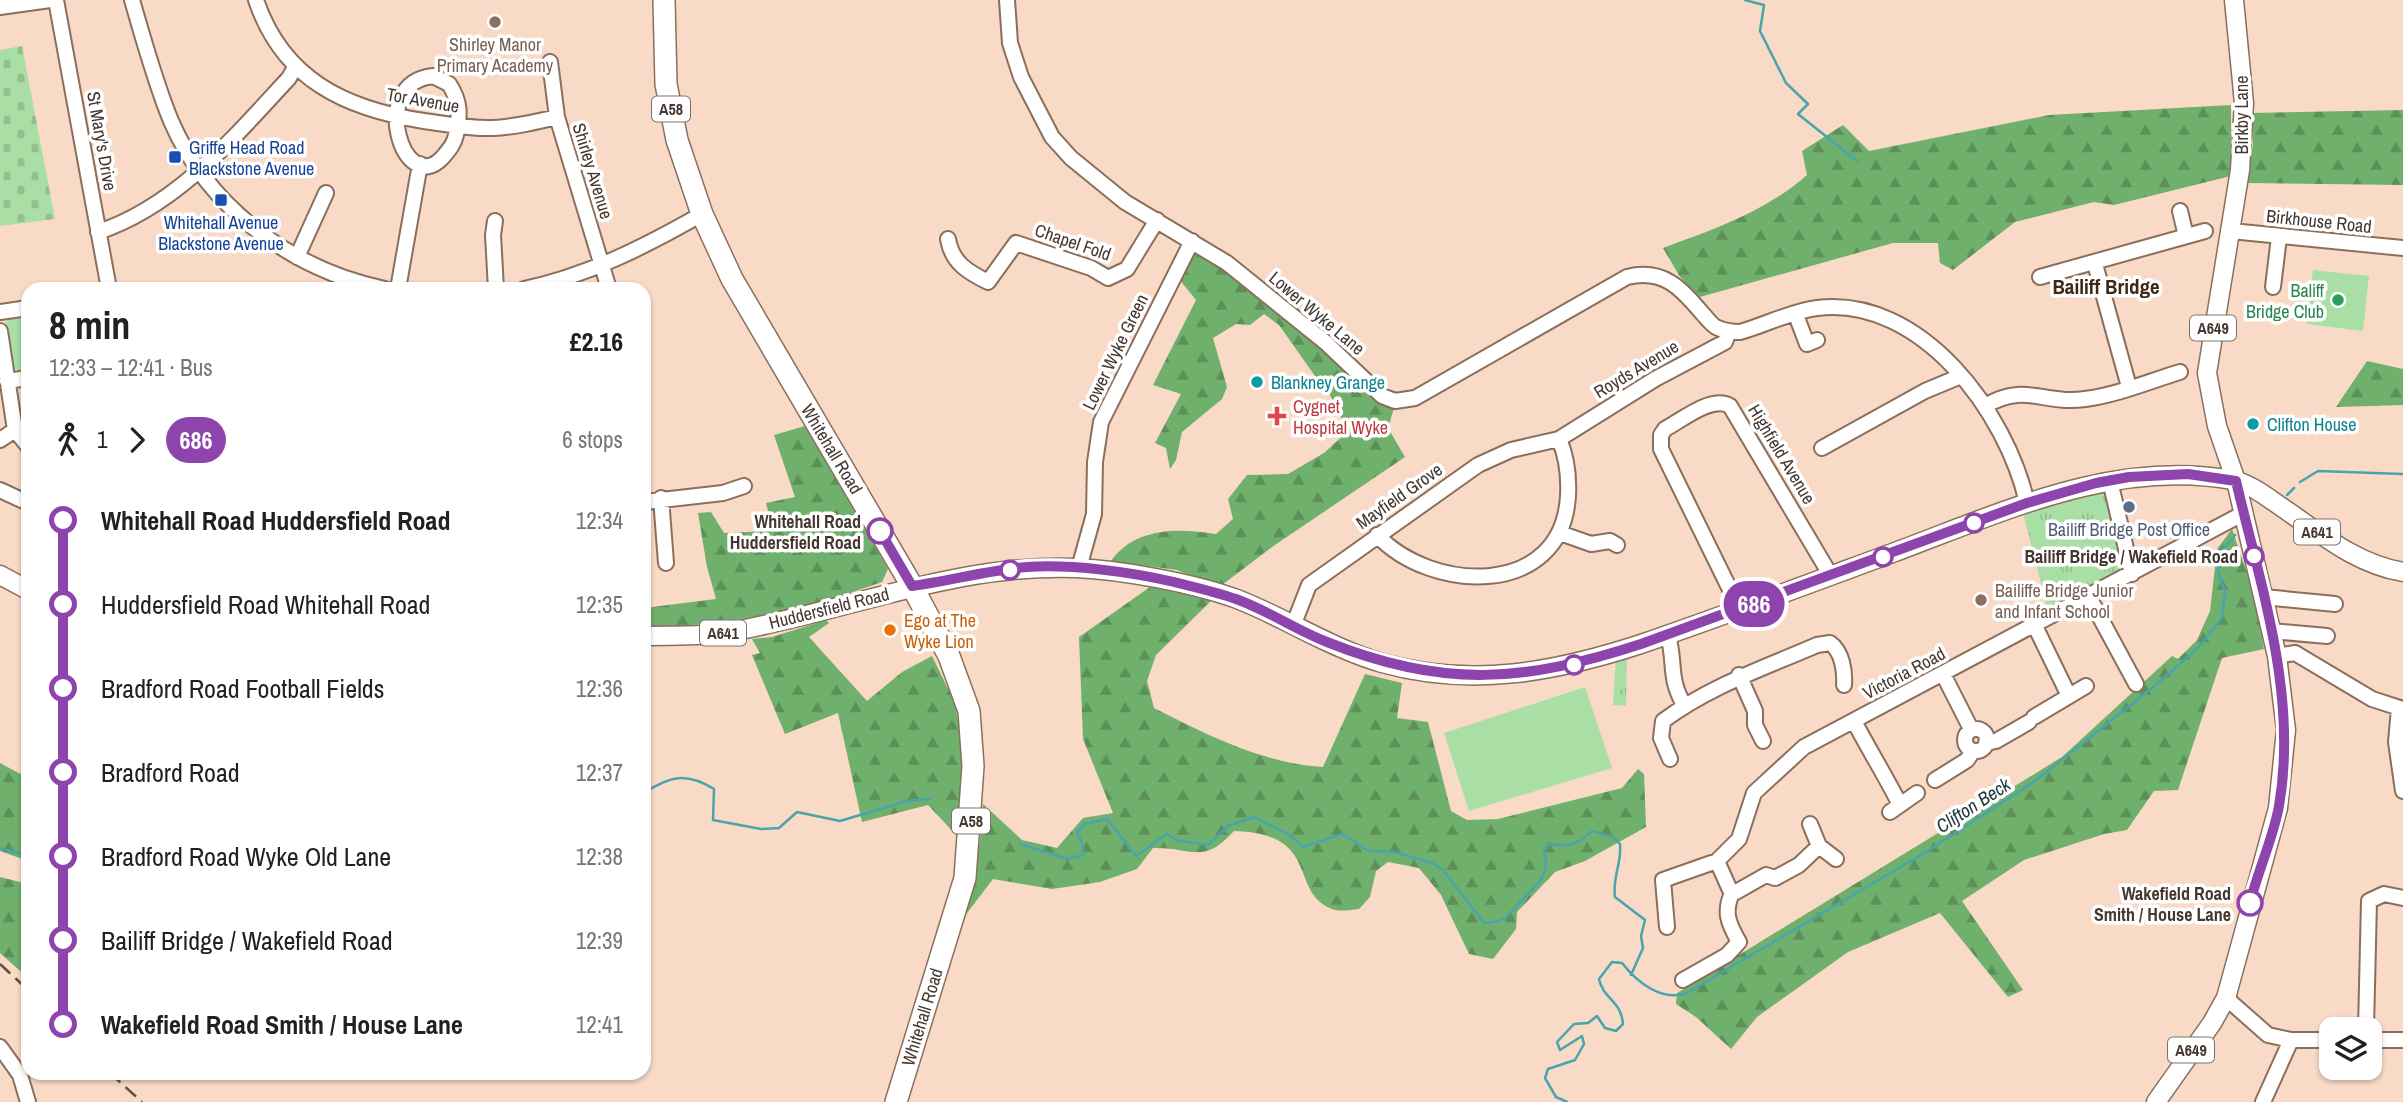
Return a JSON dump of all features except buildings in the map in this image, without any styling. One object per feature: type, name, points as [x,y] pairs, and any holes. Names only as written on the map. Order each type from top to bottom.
[{"type":"highway","name":"Whitehall Road","points":[[664,0],[666,84],[677,140],[702,214],[732,279],[912,586],[949,656],[969,711],[973,766],[965,877],[896,1102]]},
{"type":"main road","name":"Birkby Lane","points":[[2231,231],[2244,103],[2234,0]]},
{"type":"main road","name":"A649","points":[[2156,1102],[2212,1023],[2226,998],[2278,808],[2286,730],[2272,631],[2236,481],[2217,426],[2207,373],[2231,231]]},
{"type":"main road","name":"A641","points":[[1293,626],[1382,663],[1442,673],[1506,676],[1577,664],[1740,610],[2027,503],[2129,477],[2188,474],[2236,481],[2280,506],[2348,553],[2403,572]]},
{"type":"main road","points":[[2246,522],[2254,511],[2268,505],[2280,506]]},
{"type":"main road","name":"Huddersfield Road","points":[[651,636],[726,633],[912,586],[1027,567],[1079,568],[1172,582],[1219,594],[1293,626]]},
{"type":"main road","points":[[0,575],[21,586]]},
{"type":"street","points":[[0,7],[50,0]]},
{"type":"street","name":"St Mary's Drive","points":[[56,0],[108,282]]},
{"type":"street","points":[[132,0],[172,123],[199,171],[233,210],[297,257],[321,270],[361,282]]},
{"type":"street","name":"Tor Avenue","points":[[256,0],[271,34],[295,67],[335,95],[365,109],[397,116],[493,128],[557,117]]},
{"type":"street","name":"Lower Wyke Lane","points":[[1007,0],[1010,43],[1052,137],[1107,190],[1227,263],[1325,342],[1382,396],[1395,401],[1415,398],[1628,277],[1640,274],[1665,277],[1677,284],[1716,328],[1729,331]]},
{"type":"street","name":"Shirley Avenue","points":[[550,62],[557,117],[607,282]]},
{"type":"street","points":[[98,232],[148,210],[199,171],[230,142],[289,78],[295,67]]},
{"type":"street","points":[[433,76],[442,78],[455,93],[460,109],[455,142],[437,162],[414,163],[401,148],[397,135],[397,116],[405,93],[414,82],[433,76]]},
{"type":"street","points":[[399,282],[420,164]]},
{"type":"street","points":[[297,257],[326,193]]},
{"type":"street","points":[[2179,211],[2186,236]]},
{"type":"street","points":[[546,282],[601,264],[702,214]]},
{"type":"street","name":"Chapel Fold","points":[[948,239],[950,251],[965,271],[988,282],[1016,243],[1091,268],[1108,278],[1127,269],[1157,220]]},
{"type":"street","points":[[495,221],[493,235],[496,282]]},
{"type":"street","points":[[2040,277],[2095,264],[2205,231]]},
{"type":"street","name":"Birkhouse Road","points":[[2231,231],[2403,248]]},
{"type":"street","points":[[2273,287],[2279,237]]},
{"type":"street","name":"Lower Wyke Green","points":[[1079,568],[1094,514],[1095,462],[1101,422],[1192,240]]},
{"type":"street","points":[[2095,264],[2129,387]]},
{"type":"street","points":[[1729,331],[1740,332],[1817,308],[1852,309],[1883,316],[1926,340],[1961,376],[1985,406],[2022,482],[2027,503]]},
{"type":"street","points":[[0,313],[21,310]]},
{"type":"street","points":[[1796,314],[1807,344]]},
{"type":"street","points":[[0,331],[15,430],[21,437]]},
{"type":"street","name":"Royds Avenue","points":[[1559,439],[1655,379],[1725,342],[1729,331]]},
{"type":"street","points":[[1985,406],[2001,397],[2018,393],[2052,400],[2085,400],[2180,372]]},
{"type":"street","points":[[1822,448],[1925,391],[1961,376]]},
{"type":"street","points":[[7,381],[21,379]]},
{"type":"street","name":"Highfield Avenue","points":[[1740,610],[1679,487],[1660,441],[1665,429],[1710,404],[1725,403],[1730,406],[1831,576]]},
{"type":"street","points":[[0,440],[15,430]]},
{"type":"street","points":[[1377,535],[1384,543],[1426,566],[1467,575],[1494,576],[1524,569],[1549,551],[1560,533],[1567,510],[1569,486],[1566,453],[1559,439]]},
{"type":"street","name":"Mayfield Grove","points":[[1293,626],[1308,585],[1377,535],[1478,465],[1511,450],[1559,439]]},
{"type":"street","points":[[2110,481],[2132,574]]},
{"type":"street","points":[[651,500],[723,493],[744,486]]},
{"type":"street","points":[[0,491],[21,500]]},
{"type":"street","points":[[662,498],[666,563]]},
{"type":"street","name":"Victoria Road","points":[[1667,927],[1663,880],[1717,861],[1739,839],[1754,793],[1804,747],[2132,574],[2246,522]]},
{"type":"street","points":[[1560,533],[1591,544],[1610,541],[1617,545]]},
{"type":"street","points":[[2089,597],[2136,684]]},
{"type":"street","points":[[2264,597],[2335,604]]},
{"type":"street","points":[[2035,626],[2068,694]]},
{"type":"street","points":[[2272,631],[2327,636]]},
{"type":"street","points":[[1668,635],[1674,658],[1671,678],[1684,705]]},
{"type":"street","points":[[1670,759],[1660,729],[1663,721],[1684,705],[1739,675],[1817,645],[1830,643],[1837,648],[1845,671],[1844,685]]},
{"type":"street","points":[[2277,656],[2295,653],[2372,699],[2401,708],[2396,742],[2403,791]]},
{"type":"street","points":[[1943,674],[1971,729],[1984,733],[1986,743]]},
{"type":"street","points":[[1739,675],[1755,711],[1755,725],[1763,741]]},
{"type":"street","points":[[1971,729],[1964,741],[1973,751],[1980,751],[1986,743],[1996,741],[2068,694],[2086,686]]},
{"type":"street","points":[[1854,721],[1876,764],[1885,772],[1895,807],[1917,793]]},
{"type":"street","points":[[1935,780],[1967,760],[1973,751]]},
{"type":"street","points":[[1810,824],[1819,846],[1836,859]]},
{"type":"street","points":[[1683,980],[1727,955],[1739,942],[1726,919],[1727,904],[1733,891],[1766,875],[1775,878],[1799,865],[1819,846]]},
{"type":"street","points":[[1717,861],[1733,891]]},
{"type":"street","points":[[2366,1017],[2369,901],[2384,894],[2403,898]]},
{"type":"street","points":[[2226,998],[2268,1035],[2291,1040],[2319,1040]]},
{"type":"street","points":[[2263,1102],[2291,1040]]},
{"type":"street","points":[[2382,1040],[2403,1040]]},
{"type":"street","points":[[0,1047],[21,1078]]},
{"type":"street","points":[[22,1080],[28,1102]]},
{"type":"green space","points":[[22,46],[55,219],[0,226],[0,50]]},
{"type":"green space","points":[[2231,105],[2231,176],[2114,205],[2094,202],[2015,222],[1953,270],[1940,263],[1938,243],[1893,243],[1700,297],[1680,277],[1663,248],[1739,218],[1775,199],[1807,175],[1802,151],[1843,125],[1869,151],[2049,115]]},
{"type":"green space","points":[[2403,110],[2403,185],[2246,183],[2253,144],[2251,113]]},
{"type":"green space","points":[[1200,249],[1343,367],[1384,405],[1394,408],[1388,428],[1405,457],[1272,547],[1218,588],[1177,570],[1111,561],[1132,542],[1159,532],[1216,534],[1233,519],[1228,499],[1247,475],[1288,474],[1324,453],[1348,431],[1322,379],[1315,376],[1279,325],[1264,314],[1250,325],[1236,324],[1213,338],[1227,387],[1222,399],[1182,432],[1176,460],[1170,469],[1166,448],[1155,443],[1181,394],[1153,385],[1196,300],[1179,279],[1189,256]]},
{"type":"green space","name":"Baliff Bridge Club","points":[[2313,270],[2369,276],[2363,331],[2307,324]]},
{"type":"green space","points":[[21,316],[21,372],[10,366],[6,322],[10,317]]},
{"type":"green space","points":[[2367,361],[2403,369],[2403,405],[2336,407]]},
{"type":"green space","points":[[805,426],[888,569],[882,582],[823,601],[764,615],[705,624],[651,627],[651,607],[716,599],[707,567],[698,513],[711,512],[724,533],[773,531],[766,503],[795,497],[774,435]]},
{"type":"green space","points":[[2109,491],[2126,568],[2047,607],[2023,513]]},
{"type":"green space","points":[[2232,529],[2252,588],[2264,649],[2222,658],[2178,790],[2154,791],[2127,830],[2104,834],[2024,860],[1962,901],[2023,990],[2008,997],[1940,913],[1848,952],[1757,1017],[1731,1049],[1696,1017],[1676,1004],[1677,993],[2062,757],[2172,656],[2178,659],[2197,640],[2210,611],[2217,549]]},
{"type":"green space","points":[[1150,587],[1212,600],[1156,655],[1147,681],[1154,708],[1194,728],[1257,754],[1323,767],[1365,674],[1402,683],[1397,718],[1428,722],[1451,811],[1467,820],[1498,819],[1622,788],[1638,769],[1644,774],[1646,827],[1585,861],[1555,872],[1517,912],[1516,929],[1493,959],[1469,954],[1441,895],[1419,868],[1388,862],[1376,871],[1370,897],[1359,909],[1335,910],[1319,901],[1310,890],[1292,852],[1280,842],[1262,834],[1234,831],[1223,842],[1205,851],[1153,848],[1137,869],[1100,882],[1052,889],[993,879],[964,917],[980,841],[983,804],[1022,840],[1057,848],[1083,818],[1113,813],[1083,739],[1079,637]]},
{"type":"green space","points":[[826,620],[829,623],[809,637],[867,701],[902,672],[932,656],[955,703],[964,757],[959,838],[928,805],[862,822],[838,713],[785,734],[752,655],[760,653],[752,639],[772,637]]},
{"type":"green space","points":[[1627,656],[1626,706],[1613,705],[1616,659]]},
{"type":"green space","points":[[1585,687],[1612,768],[1469,811],[1444,733]]},
{"type":"green space","points":[[0,763],[21,774],[21,858],[0,851]]},
{"type":"green space","points":[[0,877],[21,882],[21,972],[0,953]]},
{"type":"waterway","points":[[1745,0],[1764,5],[1760,31],[1786,83],[1808,104],[1798,114],[1857,161]]},
{"type":"waterway","name":"Clifton Beck","points":[[2300,482],[2318,471],[2403,474]]},
{"type":"waterway","name":"Clifton Beck","points":[[2287,495],[2294,488]]},
{"type":"waterway","name":"Clifton Beck","points":[[1567,1102],[1556,1097],[1545,1078],[1548,1069],[1575,1060],[1584,1044],[1582,1036],[1560,1050],[1557,1042],[1574,1024],[1588,1023],[1597,1016],[1605,1028],[1616,1031],[1623,1024],[1616,1004],[1604,991],[1599,979],[1612,962],[1622,963],[1642,983],[1659,992],[1668,995],[1687,993],[1926,852],[2035,781],[2157,684],[2200,646],[2222,618],[2225,592],[2218,571],[2220,553],[2235,535]]},
{"type":"waterway","points":[[651,789],[678,778],[695,780],[714,789],[713,820],[761,829],[779,828],[797,812],[840,821],[907,801],[930,799]]},
{"type":"waterway","points":[[1020,844],[1068,859],[1083,855],[1083,845],[1077,832],[1085,824],[1107,819],[1136,856],[1167,834],[1176,840],[1208,845],[1228,826],[1254,817],[1291,836],[1303,847],[1342,834],[1369,851],[1394,852],[1432,863],[1443,870],[1484,923],[1492,923],[1507,916],[1539,882],[1545,872],[1544,850],[1550,844],[1573,844],[1592,831],[1613,837],[1620,844],[1615,897],[1645,920],[1641,936],[1643,948],[1631,975]]},
{"type":"waterway","points":[[0,848],[21,854]]},
{"type":"railway","points":[[0,964],[21,984]]},
{"type":"railway","points":[[118,1080],[142,1102]]},
{"type":"bus line","name":"686","points":[[880,531],[912,586],[1027,567],[1079,568],[1172,582],[1236,599],[1324,641],[1382,663],[1442,673],[1506,676],[1577,664],[1641,644],[2027,503],[2096,483],[2129,477],[2188,474],[2236,481],[2277,656],[2286,730],[2278,808],[2250,903]]},
{"type":"place","name":"Shirley Manor Primary Academy","points":[[495,22]]},
{"type":"place","name":"Griffe Head Road Blackstone Avenue","points":[[175,157]]},
{"type":"place","name":"Whitehall Avenue Blackstone Avenue","points":[[221,200]]},
{"type":"place","name":"Baliff Bridge Club","points":[[2338,300]]},
{"type":"place","name":"Blankney Grange","points":[[1257,382]]},
{"type":"place","name":"Cygnet Hospital Wyke","points":[[1277,416]]},
{"type":"place","name":"Clifton House","points":[[2253,424]]},
{"type":"place","name":"Bailiff Bridge Post Office","points":[[2129,507]]},
{"type":"place","name":"Whitehall Road Huddersfield Road","points":[[880,531]]},
{"type":"place","name":"Bailiff Bridge / Wakefield Road","points":[[2254,556]]},
{"type":"place","name":"Bailiffe Bridge Junior and Infant School","points":[[1981,600]]},
{"type":"place","name":"Ego at The Wyke Lion","points":[[890,630]]},
{"type":"place","name":"Wakefield Road Smith / House Lane","points":[[2250,903]]},
{"type":"district","name":"Bailiff Bridge","points":[[2106,286]]}]
